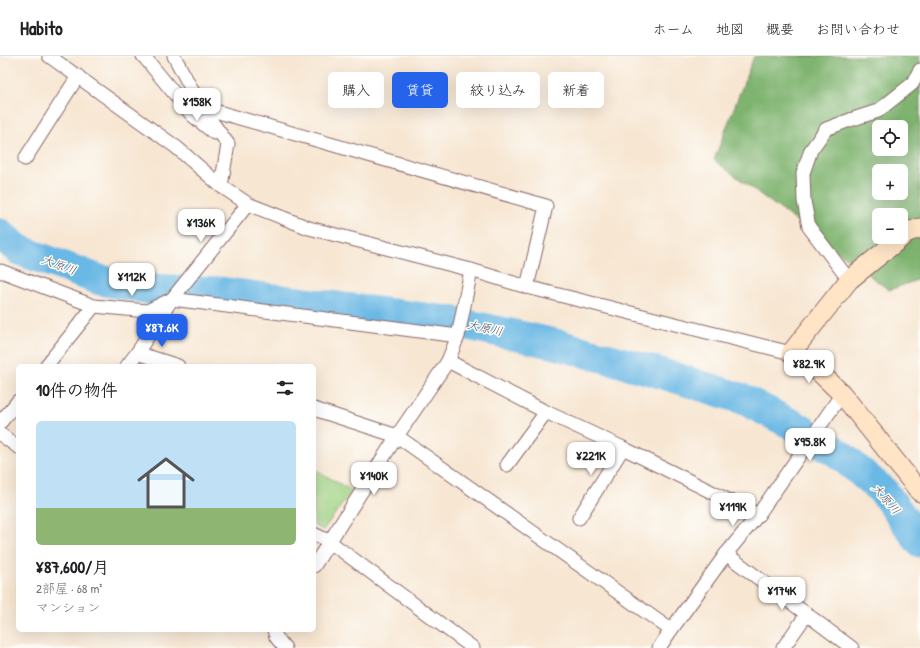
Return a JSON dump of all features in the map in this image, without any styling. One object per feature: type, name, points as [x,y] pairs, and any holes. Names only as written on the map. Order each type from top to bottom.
[{"type":"street","points":[[49,56],[176,147],[221,186],[248,204],[309,228],[471,270],[527,287],[791,353],[814,367],[842,394],[920,492]]},
{"type":"street","points":[[174,56],[201,107],[228,144],[221,186]]},
{"type":"street","points":[[145,57],[192,114],[228,144]]},
{"type":"street","points":[[849,280],[809,227],[804,201],[804,173],[811,150],[826,129],[878,111],[912,84],[920,70]]},
{"type":"street","points":[[25,159],[78,76]]},
{"type":"street","points":[[201,107],[546,206],[527,287]]},
{"type":"street","points":[[129,364],[138,353],[172,299],[248,204]]},
{"type":"street","points":[[791,353],[849,280],[908,232],[920,228]]},
{"type":"street","points":[[316,563],[397,436],[448,361],[458,336],[471,270]]},
{"type":"street","points":[[0,272],[1,271],[94,306],[146,311],[172,299],[458,336]]},
{"type":"street","points":[[48,364],[94,306]]},
{"type":"street","points":[[138,353],[172,364]]},
{"type":"street","points":[[448,361],[546,412],[623,448],[758,515]]},
{"type":"street","points":[[659,648],[726,554],[758,515],[842,394]]},
{"type":"street","points":[[0,423],[16,403]]},
{"type":"street","points":[[316,410],[397,436],[671,630]]},
{"type":"street","points":[[507,465],[546,412]]},
{"type":"street","points":[[0,434],[16,446]]},
{"type":"street","points":[[579,518],[623,448]]},
{"type":"street","points":[[316,535],[330,542],[464,646]]},
{"type":"street","points":[[726,554],[852,648]]},
{"type":"street","points":[[783,648],[807,614]]},
{"type":"street","points":[[275,632],[276,637],[285,648]]},
{"type":"green space","points":[[754,56],[920,56],[920,279],[889,290],[714,160]]},
{"type":"green space","points":[[316,470],[352,491],[323,530],[316,526]]},
{"type":"waterway","name":"大原川","points":[[0,234],[19,250],[100,280],[150,289],[218,292],[455,322],[555,344],[657,372],[743,399],[799,428],[838,453],[884,492],[920,542]]}]
